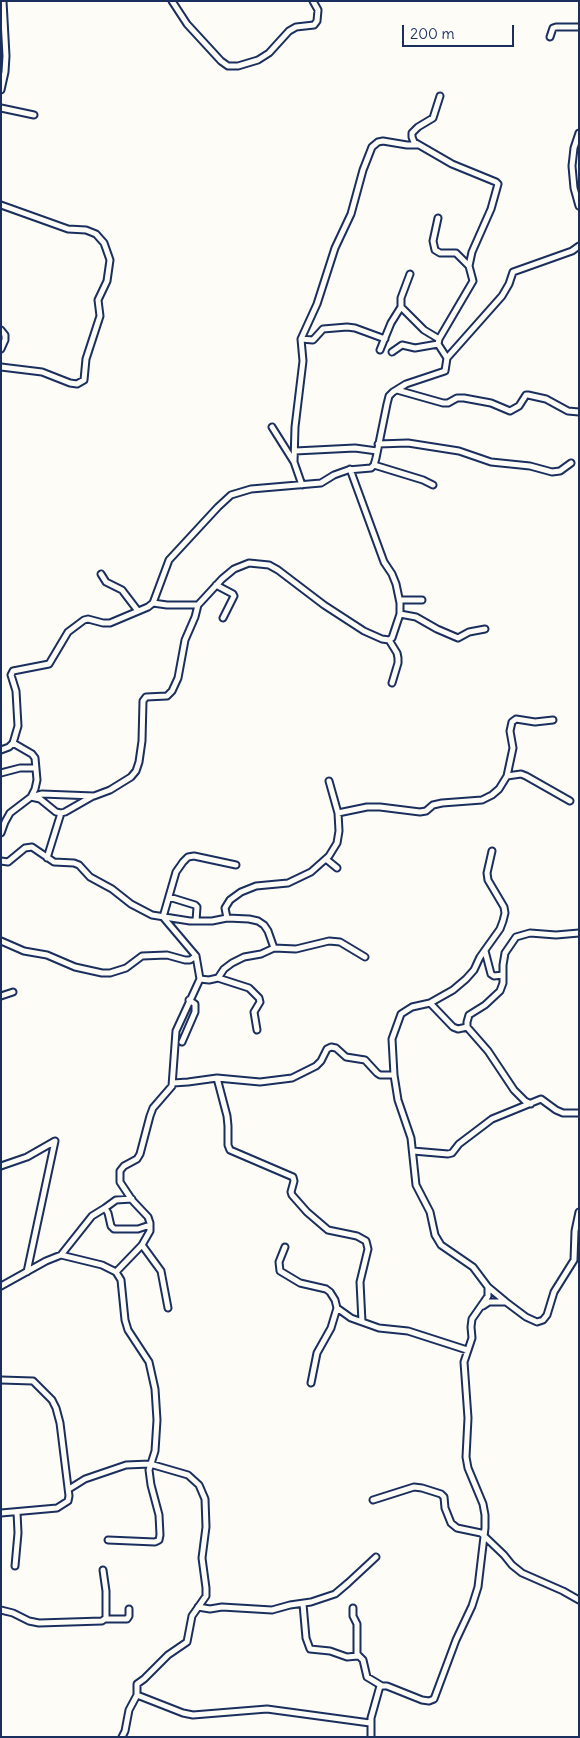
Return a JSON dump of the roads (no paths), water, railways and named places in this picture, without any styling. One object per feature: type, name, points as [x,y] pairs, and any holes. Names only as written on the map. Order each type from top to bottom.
[{"type":"street","points":[[1,90],[5,72],[3,1]]},
{"type":"street","points":[[172,1],[187,24],[221,61],[228,66],[248,65],[269,53],[290,30],[296,27],[314,25],[317,21],[318,10],[313,1]]},
{"type":"street","points":[[550,37],[556,27],[579,27]]},
{"type":"street","points":[[392,352],[402,345],[415,348],[439,341],[473,281],[469,266],[472,252],[491,208],[498,184],[452,164],[417,145],[413,140],[412,134],[418,126],[433,118],[440,96]]},
{"type":"street","points":[[1,108],[34,115]]},
{"type":"street","points":[[579,133],[574,148],[572,166],[574,188],[579,206]]},
{"type":"street","points":[[294,462],[295,427],[303,361],[301,339],[316,304],[335,248],[352,214],[363,170],[372,147],[378,142],[417,145]]},
{"type":"street","points":[[1,205],[68,228],[86,230],[96,234],[104,243],[110,260],[107,281],[98,300],[100,316],[86,359],[84,380],[77,384],[70,383],[42,372],[1,367]]},
{"type":"street","points":[[438,218],[433,241],[435,250],[440,253],[456,253],[469,266]]},
{"type":"street","points":[[155,604],[169,560],[224,500],[237,493],[251,489],[322,483],[338,473],[371,468],[374,465],[389,396],[406,384],[445,371],[447,360],[497,303],[510,284],[513,272],[579,246]]},
{"type":"street","points":[[380,350],[391,323],[401,307],[401,298],[410,274]]},
{"type":"street","points":[[401,307],[424,330],[439,341],[447,360]]},
{"type":"street","points":[[301,339],[313,340],[323,329],[347,327],[385,338]]},
{"type":"street","points":[[1,330],[6,340],[1,349]]},
{"type":"street","points":[[397,390],[443,403],[457,398],[491,403],[510,411],[519,406],[526,395],[528,395],[546,399],[568,411],[579,412]]},
{"type":"street","points":[[272,427],[294,462],[302,485]]},
{"type":"street","points":[[378,444],[408,443],[459,451],[490,462],[530,466],[552,472],[560,471],[571,463]]},
{"type":"street","points":[[295,450],[355,448],[377,451]]},
{"type":"street","points":[[374,465],[423,480],[433,485]]},
{"type":"street","points":[[348,470],[384,562],[395,581],[400,600],[400,614],[394,634],[389,640]]},
{"type":"street","points":[[31,797],[40,799],[56,812],[61,813],[125,782],[136,772],[142,741],[143,701],[146,697],[167,696],[172,691],[178,678],[182,649],[198,605],[234,569],[249,563],[269,565],[364,631],[389,640],[397,652],[398,658],[392,683]]},
{"type":"street","points":[[101,574],[106,582],[122,590],[138,611]]},
{"type":"street","points":[[216,585],[234,596],[223,618]]},
{"type":"street","points":[[400,600],[422,600]]},
{"type":"street","points":[[1,750],[13,744],[18,726],[16,691],[11,675],[13,671],[49,664],[68,632],[84,620],[110,623],[155,604],[198,605]]},
{"type":"street","points":[[400,614],[416,617],[456,637],[485,629]]},
{"type":"street","points":[[338,813],[358,808],[374,807],[420,812],[426,811],[433,805],[442,803],[482,800],[499,789],[507,776],[512,748],[510,731],[512,722],[516,719],[535,722],[553,720]]},
{"type":"street","points":[[13,744],[32,754],[35,758],[36,780],[35,789],[31,797]]},
{"type":"street","points":[[1,773],[20,768],[35,768]]},
{"type":"street","points":[[507,776],[521,774],[570,801]]},
{"type":"street","points":[[226,918],[224,908],[230,900],[241,892],[256,886],[288,883],[311,872],[334,850],[338,838],[338,813],[329,781]]},
{"type":"street","points":[[1,834],[10,813],[31,797],[42,794],[94,796]]},
{"type":"street","points":[[47,858],[61,813]]},
{"type":"street","points":[[1,861],[8,862],[22,850],[29,847],[54,862],[74,863],[90,877],[112,889],[143,912],[163,917],[196,921],[212,921],[226,918],[258,921],[268,931],[274,948]]},
{"type":"street","points":[[492,851],[487,868],[488,880],[504,907],[504,921],[500,929],[466,980],[430,1003],[412,1007],[401,1014],[392,1039],[394,1075],[398,1100],[411,1138],[416,1185],[430,1212],[434,1235],[438,1242],[473,1267],[488,1287],[506,1302],[526,1318],[537,1322],[543,1320],[547,1315],[554,1292],[574,1260],[575,1231],[579,1212]]},
{"type":"street","points":[[163,917],[176,872],[188,857],[194,856],[236,865]]},
{"type":"street","points":[[326,859],[337,868]]},
{"type":"street","points":[[169,897],[195,905],[197,908],[196,921]]},
{"type":"street","points":[[116,1272],[142,1245],[150,1231],[148,1217],[120,1182],[120,1171],[124,1166],[137,1159],[153,1108],[173,1083],[176,1031],[200,979],[196,956],[163,917]]},
{"type":"street","points":[[531,1104],[514,1090],[488,1051],[468,1027],[467,1022],[470,1015],[485,1005],[500,991],[503,982],[505,953],[516,937],[530,934],[556,935],[579,932]]},
{"type":"street","points":[[1,940],[24,951],[47,956],[75,967],[102,973],[126,968],[142,956],[168,955],[177,959],[190,960],[196,956]]},
{"type":"street","points":[[218,978],[224,969],[232,963],[244,957],[261,954],[274,948],[296,948],[328,941],[340,942],[365,957]]},
{"type":"street","points":[[485,951],[491,974],[494,976],[503,975]]},
{"type":"street","points":[[200,979],[218,978],[249,988],[260,998],[260,1002],[254,1012],[257,1030]]},
{"type":"street","points":[[1,996],[14,992]]},
{"type":"street","points":[[182,1042],[195,1012],[195,1004],[189,1000]]},
{"type":"street","points":[[430,1003],[453,1027],[458,1029],[468,1027]]},
{"type":"street","points":[[173,1083],[216,1078],[260,1082],[292,1078],[316,1066],[327,1049],[331,1047],[336,1048],[346,1057],[366,1060],[380,1075],[394,1075]]},
{"type":"street","points":[[216,1078],[227,1116],[228,1145],[230,1150],[293,1178],[292,1195],[307,1212],[328,1230],[357,1236],[366,1241],[368,1250],[360,1282],[362,1322]]},
{"type":"street","points":[[413,1151],[452,1154],[459,1144],[492,1119],[541,1099],[563,1113],[579,1113]]},
{"type":"street","points":[[1,1166],[27,1157],[55,1141],[27,1272]]},
{"type":"street","points":[[61,1255],[92,1216],[116,1200],[132,1199]]},
{"type":"street","points":[[105,1208],[111,1226],[114,1229],[138,1229],[150,1225]]},
{"type":"street","points":[[142,1245],[162,1271],[168,1308]]},
{"type":"street","points":[[286,1247],[279,1262],[280,1271],[300,1283],[326,1289],[335,1300],[337,1308],[332,1328],[317,1353],[311,1383]]},
{"type":"street","points":[[1,1286],[46,1260],[61,1255],[93,1262],[116,1272],[122,1286],[123,1312],[128,1330],[149,1362],[155,1389],[157,1420],[155,1451],[150,1464],[151,1485],[159,1515],[159,1540],[150,1543],[108,1540]]},
{"type":"street","points":[[353,1608],[353,1616],[357,1624],[358,1656],[362,1660],[367,1677],[382,1686],[387,1686],[422,1700],[429,1701],[434,1699],[456,1640],[476,1596],[480,1579],[485,1515],[483,1504],[473,1483],[466,1457],[468,1418],[464,1362],[472,1338],[472,1319],[489,1294],[488,1287]]},
{"type":"street","points":[[479,1309],[489,1302],[506,1302]]},
{"type":"street","points":[[337,1308],[351,1318],[379,1328],[408,1331],[467,1350]]},
{"type":"street","points":[[1,1380],[33,1381],[52,1400],[60,1423],[69,1489],[68,1501],[63,1505],[48,1510],[1,1513]]},
{"type":"street","points":[[69,1489],[85,1479],[120,1466],[150,1464],[188,1476],[203,1491],[207,1508],[202,1558],[206,1588],[203,1602],[192,1616],[187,1642],[172,1651],[137,1684],[137,1695],[129,1710],[122,1737]]},
{"type":"street","points":[[373,1500],[414,1487],[432,1490],[441,1494],[444,1497],[451,1523],[457,1528],[484,1535],[522,1573],[579,1600]]},
{"type":"street","points":[[15,1566],[18,1533],[17,1512]]},
{"type":"street","points":[[198,1607],[210,1609],[222,1607],[272,1610],[303,1604],[335,1594],[376,1556]]},
{"type":"street","points":[[103,1570],[106,1591],[105,1619]]},
{"type":"street","points":[[303,1604],[306,1638],[310,1649],[330,1651],[347,1657],[358,1656]]},
{"type":"street","points":[[1,1610],[39,1623],[126,1619],[129,1616],[129,1609]]},
{"type":"street","points":[[371,1737],[370,1723],[378,1689],[382,1686]]},
{"type":"street","points":[[137,1695],[192,1715],[267,1709],[370,1723]]}]
